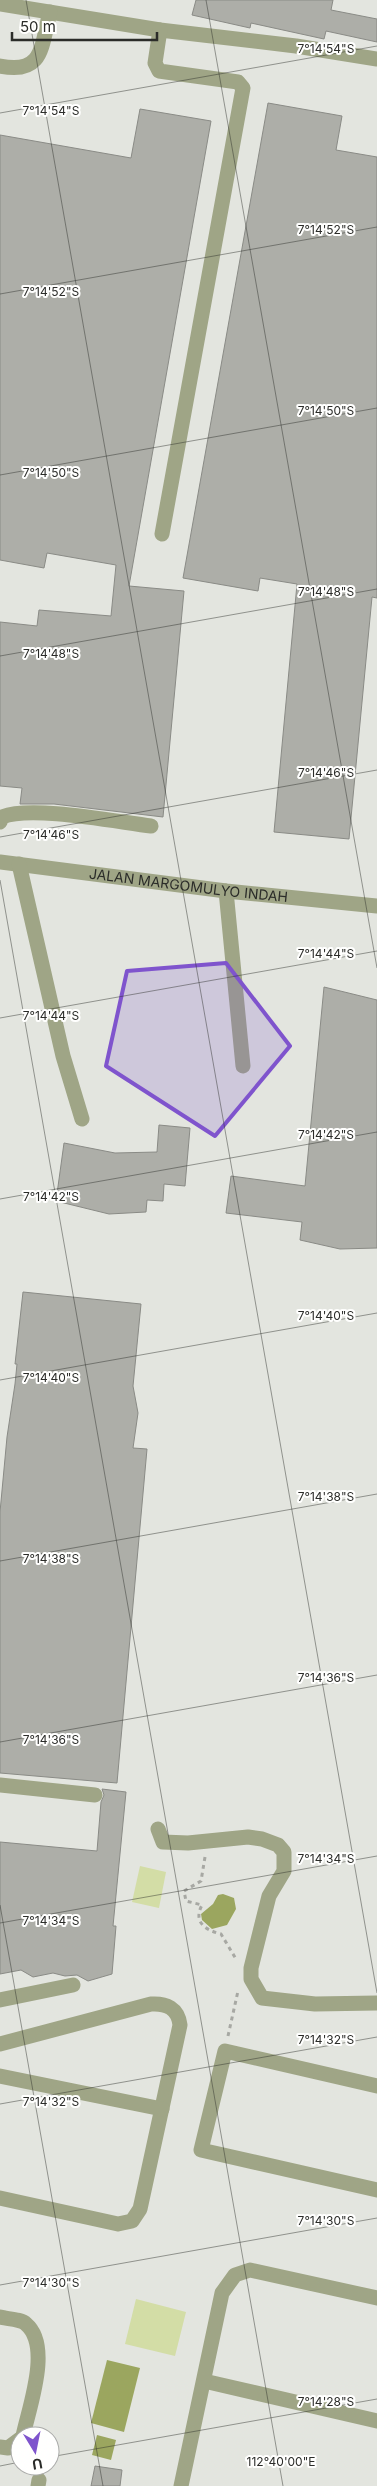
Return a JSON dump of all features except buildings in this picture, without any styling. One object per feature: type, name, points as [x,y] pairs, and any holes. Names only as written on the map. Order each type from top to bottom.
[{"type":"street","points":[[0,4],[160,30],[296,46],[377,59]]},
{"type":"street","points":[[0,66],[18,70],[31,65],[38,58],[50,12]]},
{"type":"street","points":[[160,30],[155,63],[159,71],[238,82],[243,88],[162,534]]},
{"type":"street","points":[[0,822],[2,817],[11,813],[33,812],[151,826]]},
{"type":"street","name":"JALAN MARGOMULYO INDAH","points":[[0,862],[226,891],[377,906]]},
{"type":"street","points":[[19,864],[63,1056],[82,1119]]},
{"type":"street","points":[[226,891],[243,1066]]},
{"type":"street","points":[[0,1785],[95,1795]]},
{"type":"street","points":[[158,1829],[163,1842],[207,1841],[248,1837],[262,1839],[278,1845],[284,1852],[284,1871],[269,1896],[251,1968],[251,1980],[262,1998],[308,2004],[377,2003]]},
{"type":"street","points":[[0,2000],[73,1986]]},
{"type":"street","points":[[0,2044],[151,2004],[161,2004],[174,2009],[179,2016],[180,2025],[140,2209],[132,2221],[118,2224],[0,2198]]},
{"type":"street","points":[[377,2086],[225,2051],[201,2150],[377,2190]]},
{"type":"street","points":[[0,2076],[162,2109]]},
{"type":"street","points":[[181,2486],[222,2294],[235,2275],[250,2270],[377,2298]]},
{"type":"street","points":[[0,2317],[25,2322],[37,2337],[39,2360],[25,2426]]},
{"type":"street","points":[[204,2382],[377,2421]]},
{"type":"path","points":[[207,1841],[201,1881],[184,1891],[186,1901],[202,1905],[198,1912],[199,1922],[207,1931],[221,1934],[240,1964]]},
{"type":"path","points":[[225,2051],[240,1984]]},
{"type":"highlighted area","points":[[226,963],[290,1046],[215,1136],[106,1066],[127,971]]},
{"type":"shaded area","points":[[140,1866],[166,1872],[159,1908],[132,1902]]},
{"type":"shaded area","points":[[223,1894],[234,1898],[236,1909],[227,1925],[212,1929],[202,1920],[201,1914],[213,1904],[218,1895]]},
{"type":"shaded area","points":[[136,2299],[186,2312],[175,2356],[125,2344]]},
{"type":"shaded area","points":[[107,2360],[140,2368],[124,2432],[91,2423]]},
{"type":"shaded area","points":[[97,2435],[116,2440],[111,2460],[92,2455]]}]
